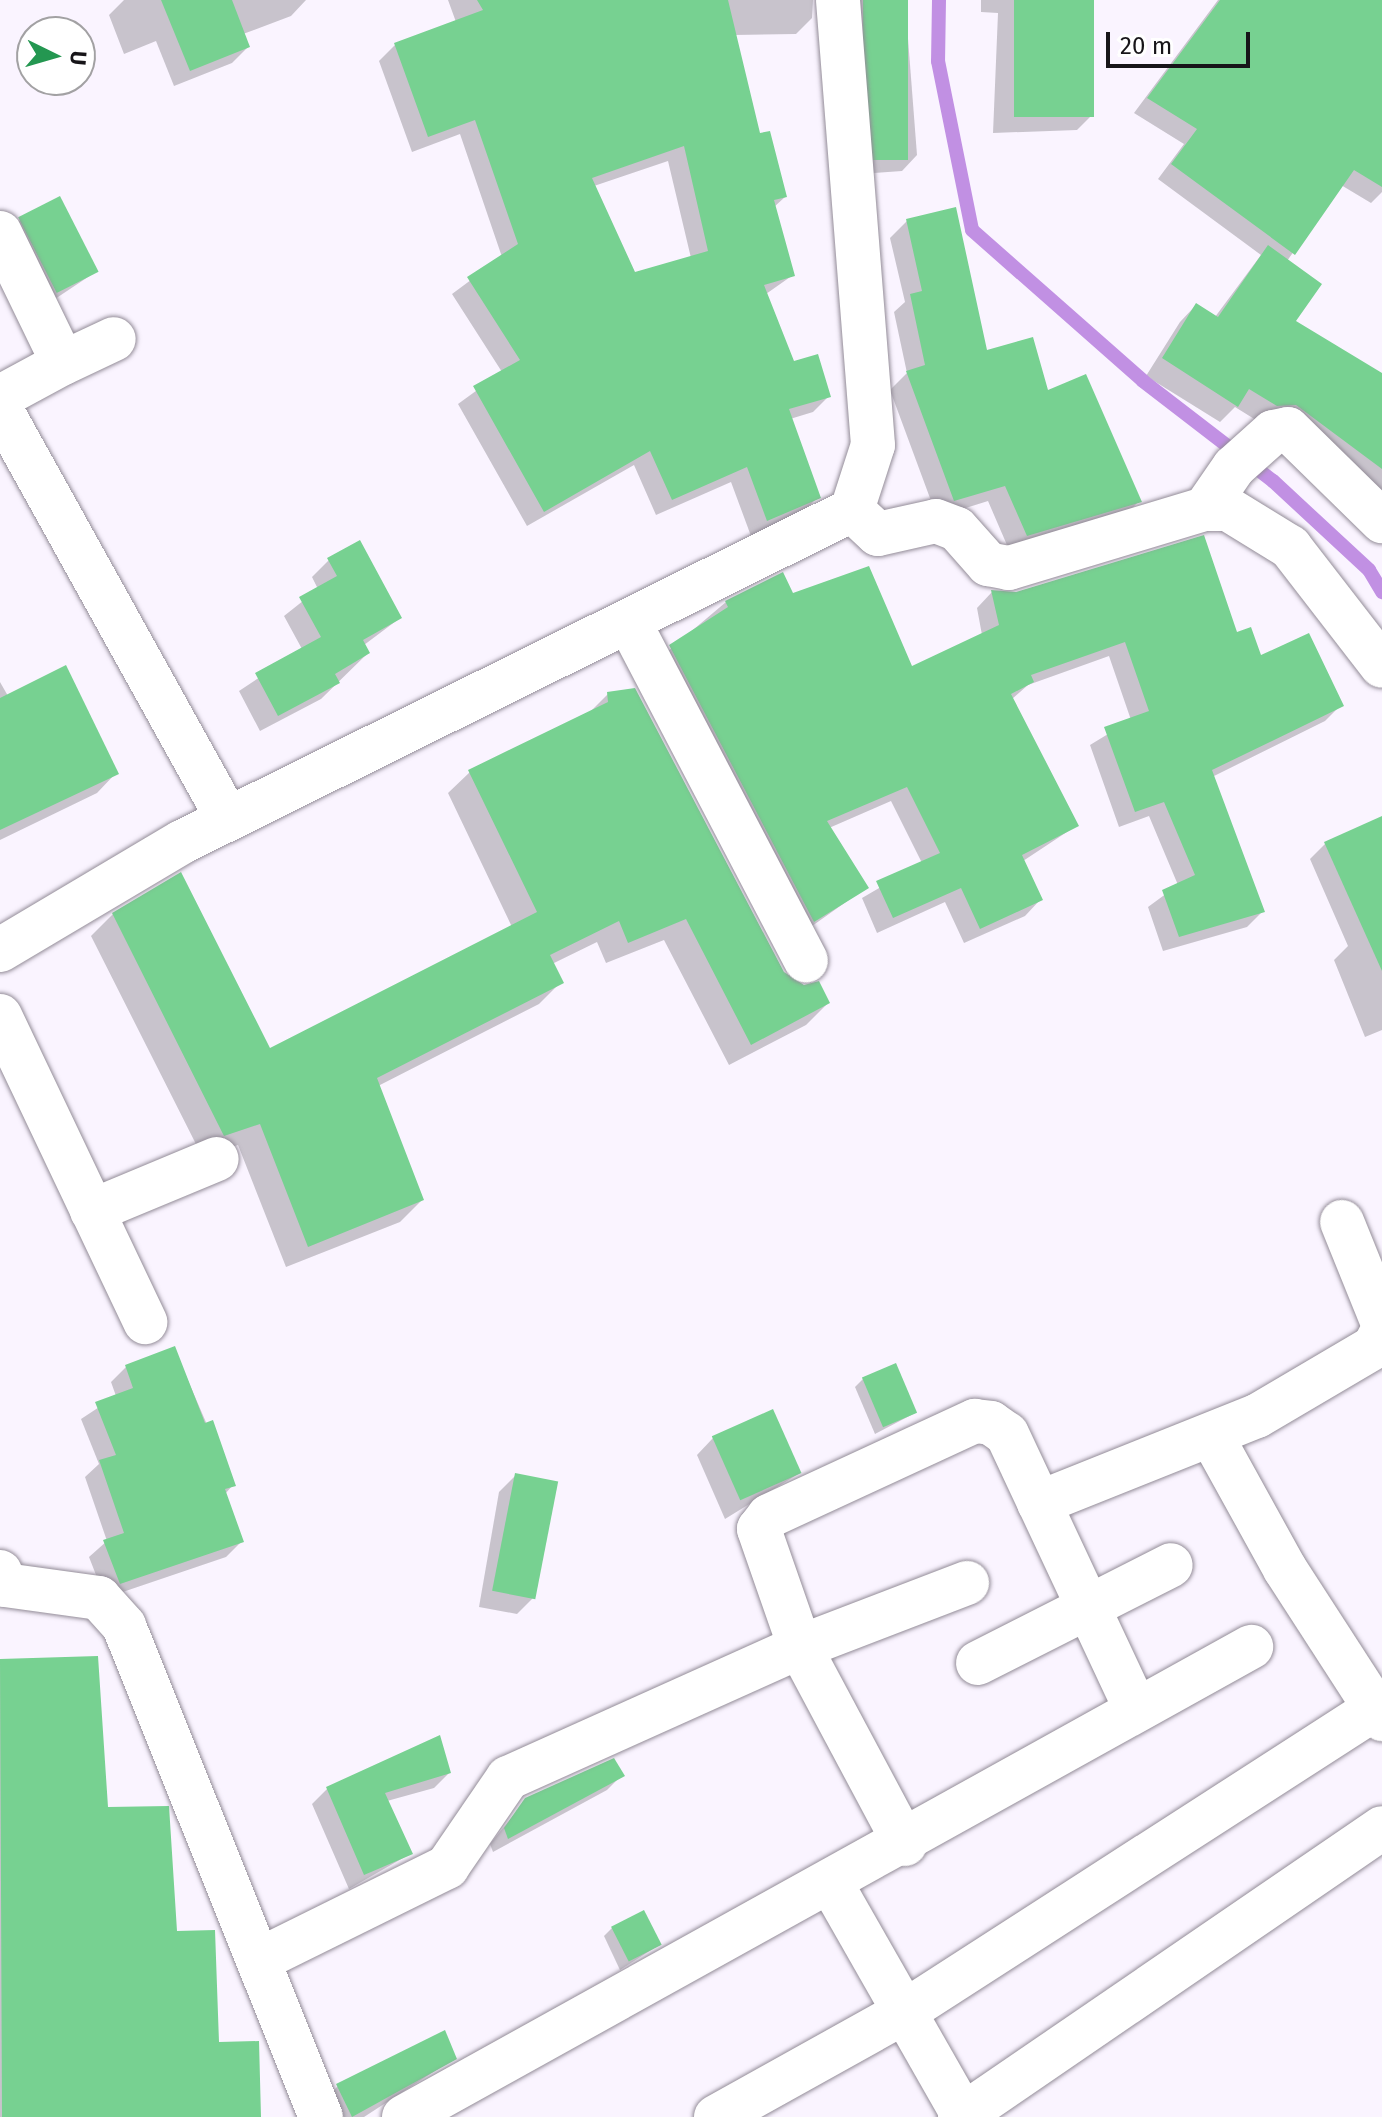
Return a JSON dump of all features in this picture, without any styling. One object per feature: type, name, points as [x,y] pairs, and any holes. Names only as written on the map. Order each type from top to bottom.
[{"type":"street","points":[[0,950],[228,819],[852,510],[873,445],[838,0]]},
{"type":"street","points":[[0,233],[63,363]]},
{"type":"street","points":[[0,397],[114,339]]},
{"type":"street","points":[[0,408],[228,819]]},
{"type":"street","points":[[1205,509],[1234,467],[1273,432],[1300,435],[1382,521]]},
{"type":"street","points":[[852,510],[878,534],[936,521],[957,529],[988,564],[1009,568],[1205,509],[1249,516],[1290,547],[1382,666]]},
{"type":"street","points":[[629,622],[806,960]]},
{"type":"street","points":[[0,1016],[145,1322]]},
{"type":"street","points":[[92,1211],[217,1159]]},
{"type":"street","points":[[1342,1222],[1371,1264],[1382,1321]]},
{"type":"street","points":[[1039,1503],[1211,1435],[1374,1347],[1382,1332]]},
{"type":"street","points":[[905,1844],[800,1647],[759,1529],[769,1516],[975,1421],[1007,1434],[1136,1709]]},
{"type":"street","points":[[716,2117],[901,2014],[1380,1710],[1285,1569],[1211,1435]]},
{"type":"street","points":[[978,1663],[1088,1610],[1171,1565]]},
{"type":"street","points":[[2,1581],[80,1591],[113,1608],[261,1959],[321,2117]]},
{"type":"street","points":[[261,1959],[447,1867],[508,1778],[800,1647],[967,1583]]},
{"type":"street","points":[[404,2117],[832,1885],[1136,1709],[1251,1647]]},
{"type":"street","points":[[832,1885],[901,2014],[962,2116],[1382,1828]]},
{"type":"building","points":[[161,0],[232,0],[250,47],[190,71]]},
{"type":"building","points":[[477,0],[728,0],[760,133],[770,131],[787,197],[774,200],[795,276],[764,285],[794,361],[818,354],[831,397],[789,409],[821,498],[767,521],[747,467],[672,500],[650,451],[544,512],[473,386],[520,360],[467,277],[518,244],[475,120],[428,137],[394,43],[483,10]],"holes":[[[684,146],[708,251],[635,272],[592,178]]]},
{"type":"building","points":[[863,0],[908,0],[908,160],[863,160]]},
{"type":"building","points":[[1014,0],[1094,0],[1094,117],[1014,117]]},
{"type":"building","points":[[1220,0],[1382,0],[1382,187],[1354,170],[1295,255],[1171,164],[1197,129],[1147,98]]},
{"type":"building","points":[[60,196],[99,272],[57,293],[18,217]]},
{"type":"building","points":[[956,207],[987,350],[1033,337],[1048,390],[1086,374],[1142,502],[1027,536],[1005,486],[954,501],[906,371],[925,365],[910,294],[922,291],[906,219]]},
{"type":"building","points":[[1268,245],[1322,284],[1296,321],[1382,373],[1382,469],[1296,405],[1277,406],[1249,389],[1238,407],[1162,358],[1196,303],[1218,317]]},
{"type":"building","points":[[1204,535],[1237,632],[1251,627],[1261,655],[1309,633],[1344,706],[1212,770],[1265,912],[1179,937],[1162,890],[1195,875],[1164,802],[1135,812],[1104,727],[1149,711],[1125,642],[1031,675],[1034,682],[1011,694],[1079,826],[1022,855],[1043,900],[980,929],[961,888],[893,918],[876,881],[940,853],[907,787],[827,821],[869,888],[814,922],[669,645],[728,607],[725,601],[783,572],[793,593],[869,566],[912,666],[999,625],[991,590],[1016,592]]},
{"type":"building","points":[[360,540],[402,618],[363,640],[370,653],[335,674],[340,683],[278,716],[255,673],[321,637],[299,597],[337,576],[327,558]]},
{"type":"building","points":[[66,665],[119,774],[0,830],[0,698]]},
{"type":"building","points":[[635,688],[784,972],[804,985],[819,981],[830,1003],[751,1045],[686,919],[628,943],[619,921],[550,955],[564,983],[377,1078],[424,1200],[308,1247],[260,1124],[224,1136],[112,913],[181,872],[270,1048],[537,912],[468,770],[608,702],[607,692]]},
{"type":"building","points":[[1382,816],[1382,971],[1324,842]]},
{"type":"building","points":[[175,1346],[205,1423],[213,1420],[236,1486],[225,1489],[244,1542],[120,1584],[103,1540],[124,1533],[99,1460],[116,1455],[95,1402],[133,1388],[125,1365]]},
{"type":"building","points":[[896,1363],[917,1413],[883,1427],[862,1377]]},
{"type":"building","points":[[773,1409],[801,1473],[740,1500],[712,1436]]},
{"type":"building","points":[[515,1473],[558,1481],[535,1599],[492,1591]]},
{"type":"building","points":[[98,1656],[108,1807],[169,1806],[177,1931],[215,1930],[219,2042],[259,2041],[261,2117],[2,2117],[0,1659]]},
{"type":"building","points":[[440,1735],[451,1773],[385,1793],[413,1854],[364,1875],[326,1787]]},
{"type":"building","points":[[614,1758],[625,1776],[508,1839],[504,1828],[525,1798]]},
{"type":"building","points":[[644,1910],[662,1945],[629,1962],[611,1927]]},
{"type":"building","points":[[445,2030],[457,2059],[352,2117],[336,2084]]},
{"type":"waterway","points":[[939,0],[938,61],[972,230],[1143,381],[1273,481],[1369,570],[1382,592]]}]
